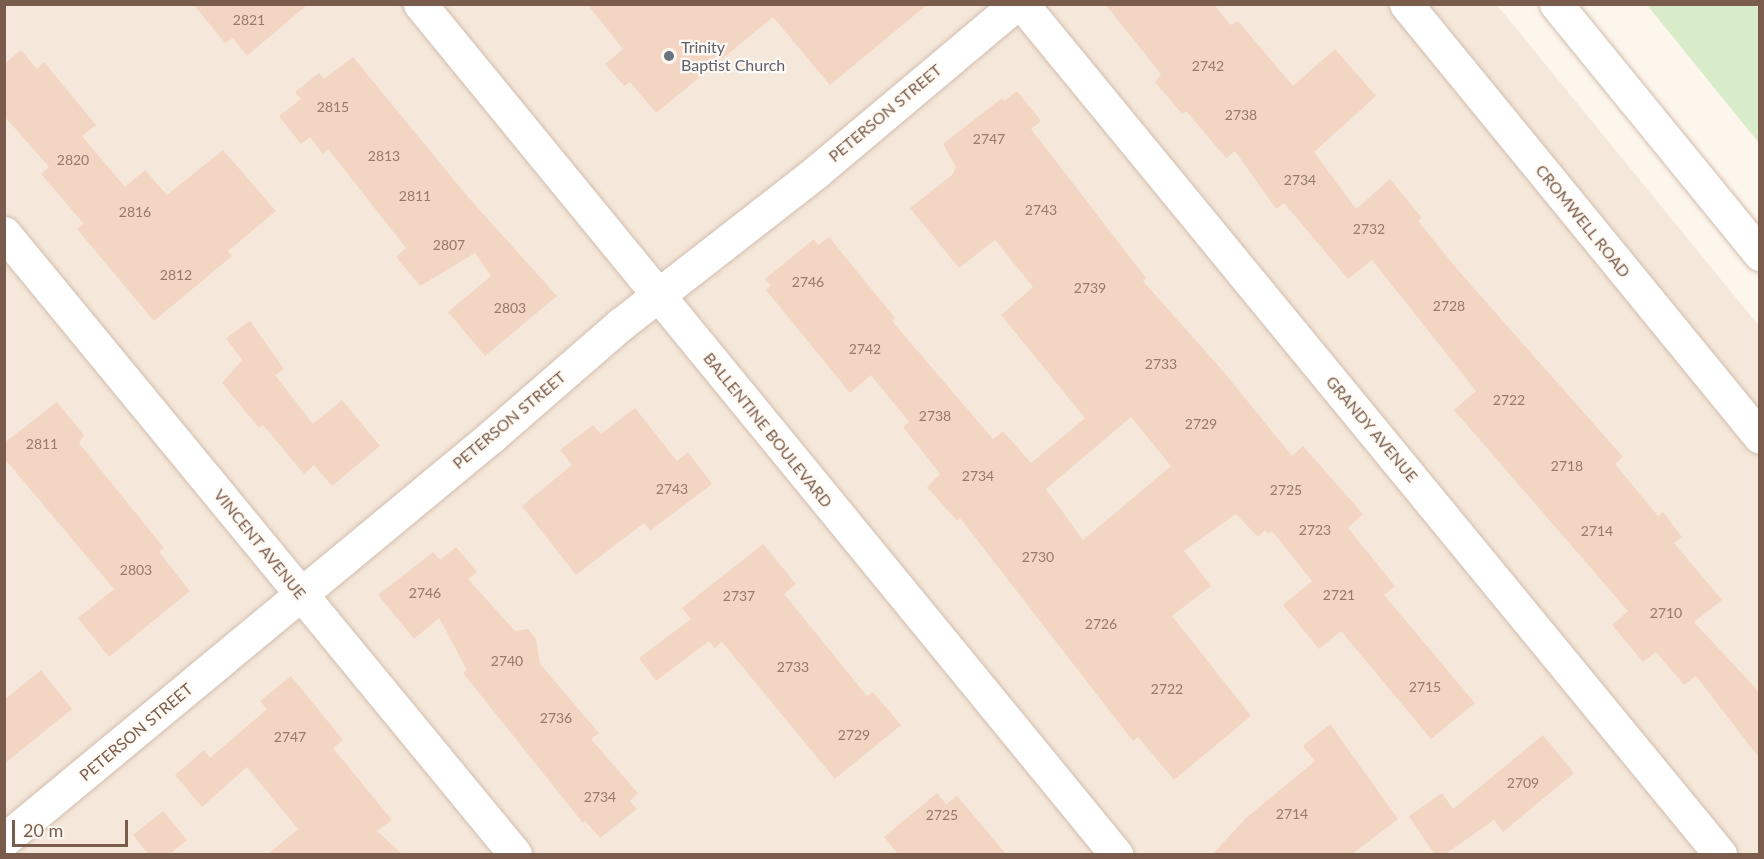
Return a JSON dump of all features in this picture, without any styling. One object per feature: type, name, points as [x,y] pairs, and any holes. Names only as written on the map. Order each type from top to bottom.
[{"type":"street","name":"BALLENTINE BOULEVARD","points":[[420,4],[1116,855]]},
{"type":"street","name":"PETERSON STREET","points":[[4,840],[658,296],[816,172],[1016,4]]},
{"type":"street","name":"GRANDY AVENUE","points":[[1022,4],[1720,855]]},
{"type":"street","name":"CROMWELL ROAD","points":[[1406,4],[1760,437]]},
{"type":"street","points":[[1556,4],[1760,254]]},
{"type":"street","name":"VINCENT AVENUE","points":[[4,233],[515,855]]},
{"type":"shaded area","points":[[5,5],[1497,5],[1759,326],[1759,854],[5,854]]},
{"type":"green space","points":[[1647,5],[1759,5],[1759,143]]},
{"type":"building","points":[[193,4],[308,4],[247,56],[233,38],[225,43]]},
{"type":"building","points":[[587,4],[928,4],[830,85],[773,17],[656,113],[630,82],[624,86],[605,64],[623,49]]},
{"type":"building","points":[[1105,4],[1214,4],[1230,25],[1238,21],[1293,86],[1335,49],[1376,96],[1314,152],[1356,209],[1390,179],[1422,218],[1418,221],[1457,269],[1623,457],[1615,464],[1658,516],[1663,512],[1682,537],[1674,543],[1722,600],[1694,622],[1760,693],[1760,759],[1696,676],[1684,685],[1656,652],[1643,662],[1612,625],[1628,611],[1454,410],[1476,391],[1372,260],[1348,279],[1284,203],[1276,209],[1235,151],[1226,158],[1186,111],[1182,114],[1155,82],[1161,74]]},
{"type":"building","points":[[21,50],[37,69],[44,62],[96,125],[82,136],[125,187],[145,170],[167,195],[223,150],[276,211],[228,251],[232,256],[154,321],[77,229],[84,224],[41,174],[49,167],[4,116],[4,64]]},
{"type":"building","points":[[353,57],[468,197],[557,296],[485,356],[448,312],[491,276],[475,253],[420,286],[396,257],[406,248],[328,149],[323,154],[310,137],[301,144],[279,116],[301,99],[295,92],[319,73],[324,79]]},
{"type":"building","points":[[1017,91],[1041,121],[1031,129],[1146,278],[1143,281],[1223,371],[1292,456],[1303,446],[1363,514],[1348,528],[1395,586],[1384,595],[1475,703],[1431,739],[1341,631],[1319,649],[1283,605],[1312,581],[1272,531],[1268,534],[1265,530],[1258,537],[1236,514],[1184,551],[1211,586],[1172,616],[1251,716],[1174,780],[1138,737],[1133,741],[960,518],[957,521],[927,487],[940,474],[903,427],[909,422],[871,375],[850,393],[766,290],[771,286],[765,279],[814,239],[818,245],[829,237],[895,318],[892,321],[993,439],[1003,431],[1031,463],[1085,418],[1001,315],[1033,287],[995,240],[959,268],[910,208],[953,174],[956,167],[943,144],[1002,98],[1004,101]],"holes":[[[1131,417],[1171,466],[1083,540],[1046,489]]]},
{"type":"building","points":[[250,321],[284,369],[275,375],[313,424],[342,400],[380,446],[332,486],[314,465],[304,474],[263,425],[259,428],[222,383],[242,360],[226,338]]},
{"type":"building","points":[[57,402],[84,435],[79,443],[164,548],[159,552],[190,591],[109,657],[78,618],[114,589],[4,458],[4,443]]},
{"type":"building","points":[[635,408],[677,461],[688,452],[712,484],[650,531],[644,523],[576,575],[522,506],[572,465],[560,450],[593,425],[601,434]]},
{"type":"building","points":[[763,544],[796,584],[784,594],[867,696],[873,692],[901,725],[835,779],[722,642],[715,648],[709,641],[656,681],[639,658],[691,619],[682,608]]},
{"type":"building","points":[[456,547],[477,572],[468,579],[515,631],[528,629],[536,639],[540,664],[599,733],[591,739],[638,793],[630,801],[637,809],[600,838],[585,821],[583,823],[463,673],[467,670],[439,618],[414,639],[378,595],[433,552],[440,560]]},
{"type":"building","points":[[41,670],[72,709],[4,764],[4,700]]},
{"type":"building","points":[[291,676],[343,740],[333,748],[392,820],[377,831],[403,855],[267,855],[298,829],[247,767],[202,807],[175,775],[204,750],[210,758],[267,709],[260,701]]},
{"type":"building","points":[[1330,724],[1398,819],[1351,855],[1212,855],[1246,818],[1315,761],[1303,746]]},
{"type":"building","points":[[1543,735],[1574,773],[1503,832],[1494,820],[1444,855],[1435,855],[1409,816],[1442,793],[1453,809]]},
{"type":"building","points":[[937,793],[946,804],[957,796],[1007,855],[899,855],[884,837]]},
{"type":"building","points":[[163,811],[187,840],[169,855],[149,855],[133,835]]},
{"type":"place","name":"Trinity Baptist Church","points":[[669,56]]}]
